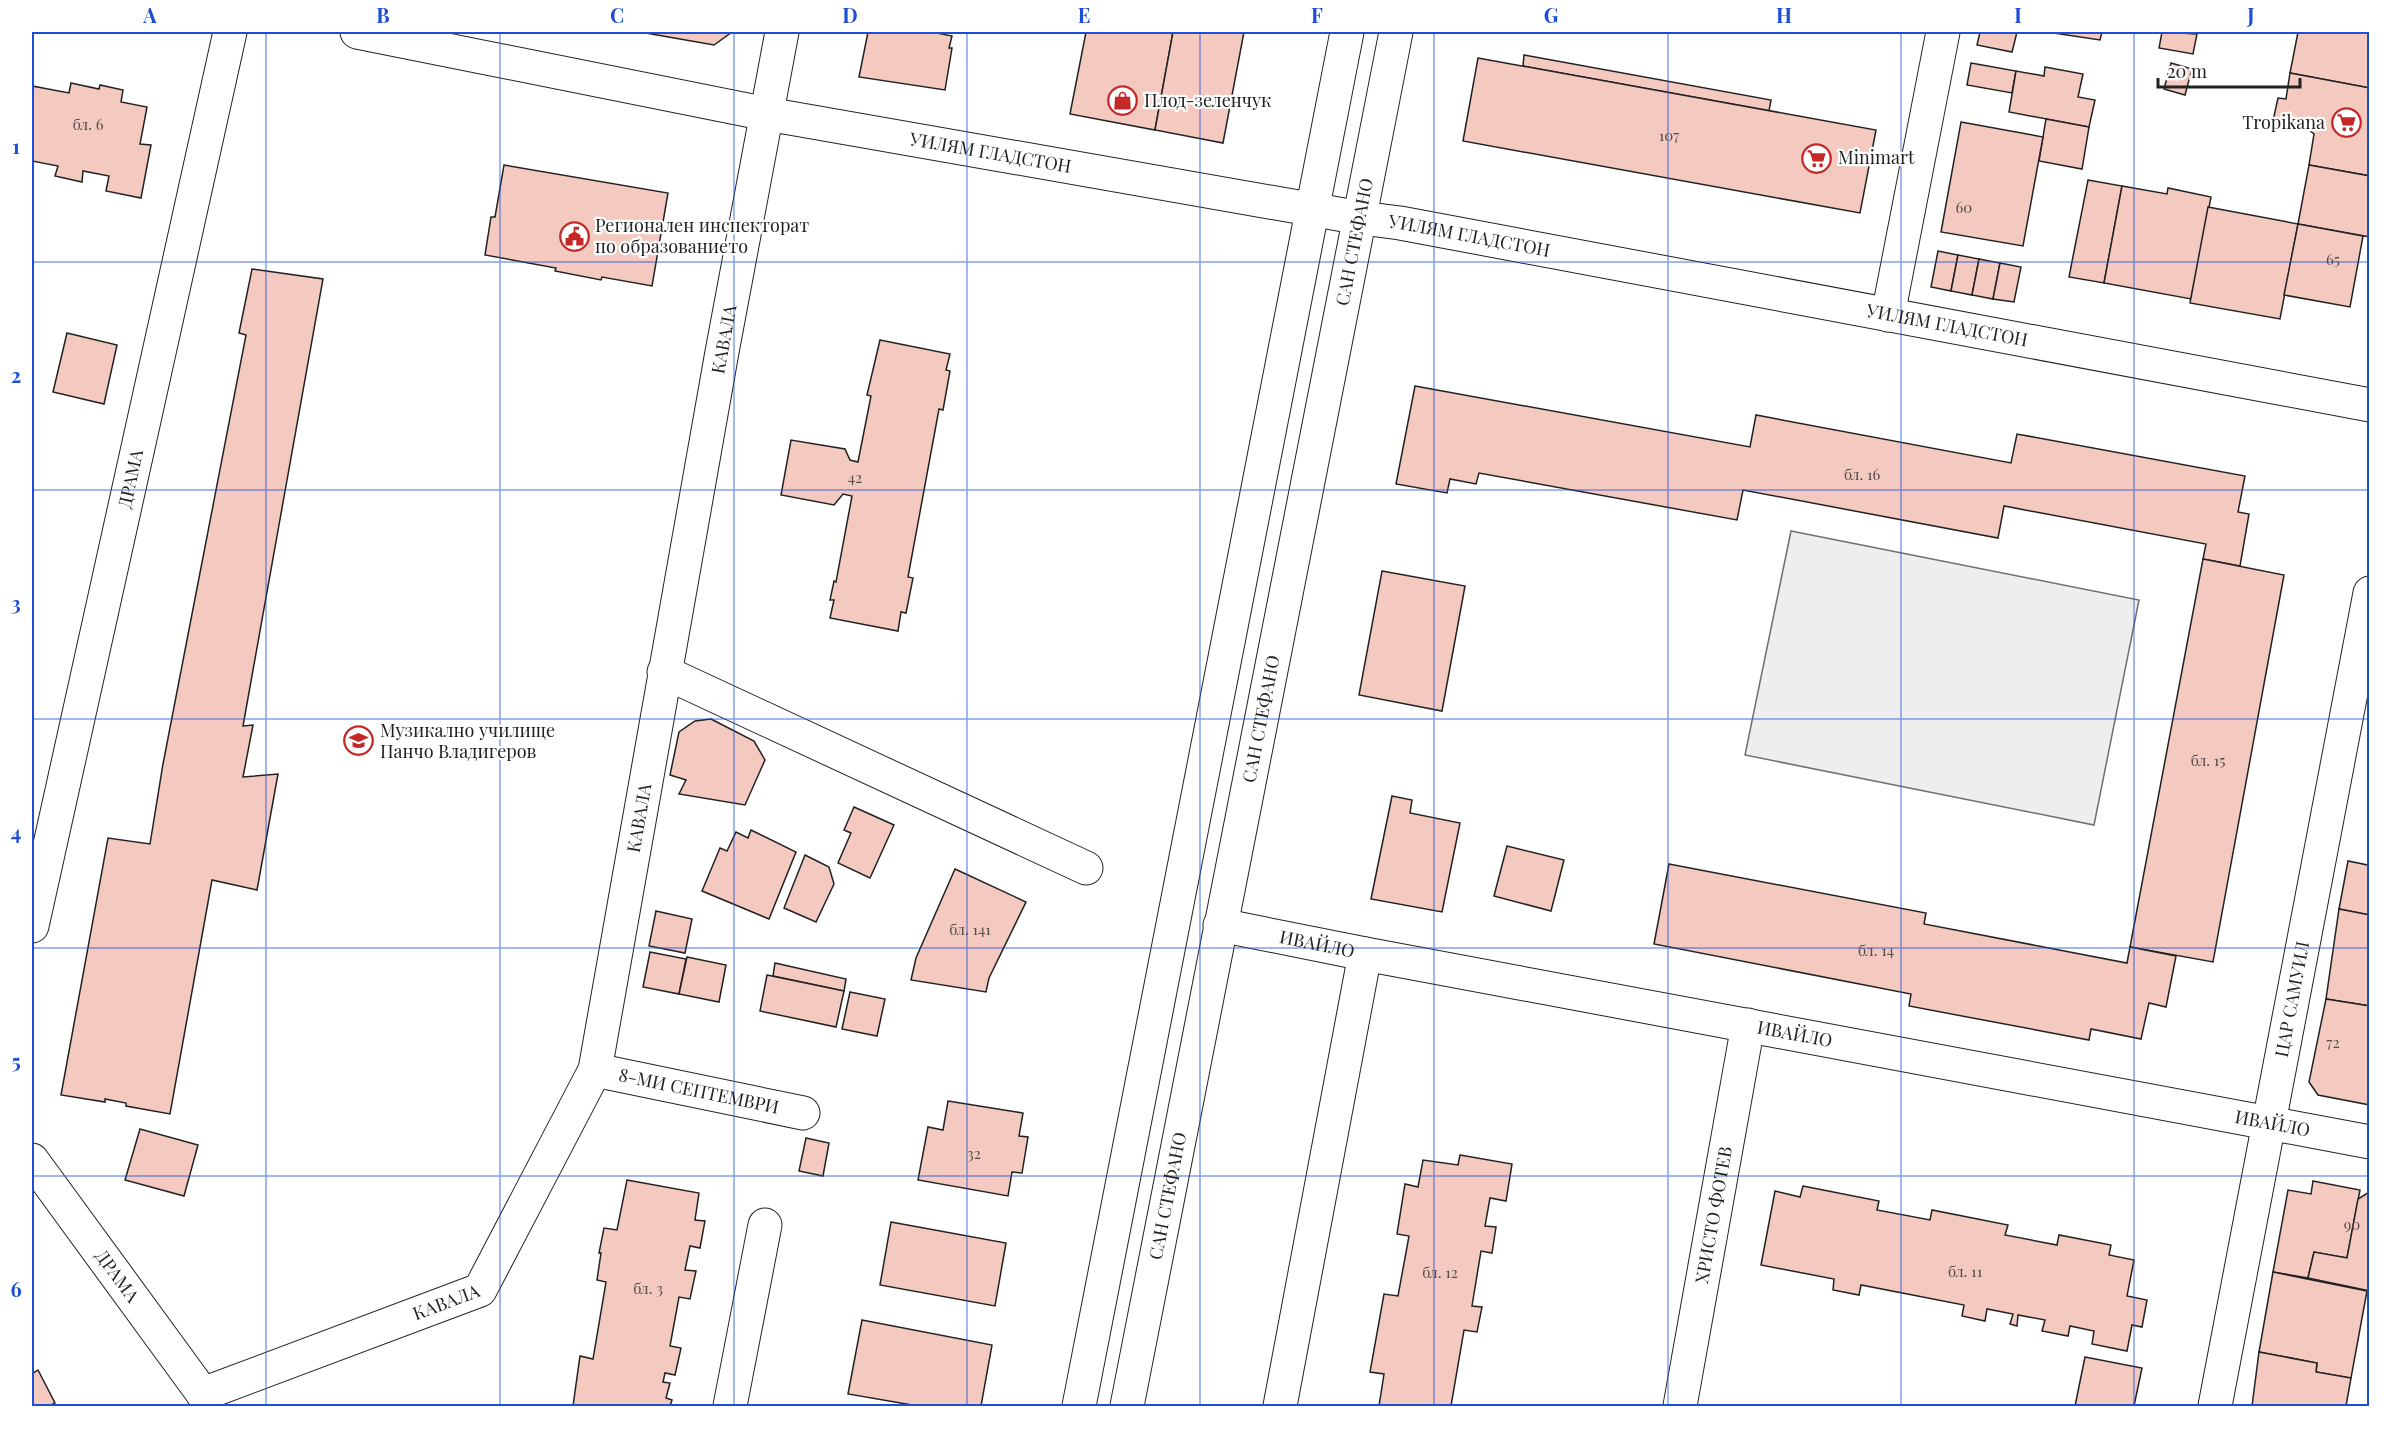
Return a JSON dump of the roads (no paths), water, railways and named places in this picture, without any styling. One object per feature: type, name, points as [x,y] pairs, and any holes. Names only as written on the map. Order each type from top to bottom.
[{"type":"street","name":"ДРАМА","points":[[32,926],[230,32]]},
{"type":"street","name":"УИЛЯМ ГЛАДСТОН","points":[[357,32],[766,114],[1411,225],[2370,405]]},
{"type":"street","name":"КАВАЛА","points":[[202,1400],[480,1290],[595,1070],[664,672],[782,32]]},
{"type":"street","points":[[1079,1407],[1347,32]]},
{"type":"street","name":"САН СТЕФАНО","points":[[1127,1407],[1396,32]]},
{"type":"street","points":[[1888,315],[1943,32]]},
{"type":"street","name":"ЦАР САМУИЛ","points":[[2215,1407],[2370,593]]},
{"type":"street","points":[[664,672],[1086,868]]},
{"type":"street","name":"ИВАЙЛО","points":[[1221,925],[2370,1142]]},
{"type":"street","points":[[1280,1407],[1365,954]]},
{"type":"street","name":"ХРИСТО ФОТЕВ","points":[[1680,1407],[1748,1025]]},
{"type":"street","name":"8-МИ СЕПТЕМВРИ","points":[[595,1070],[803,1113]]},
{"type":"street","name":"ДРАМА","points":[[32,1160],[202,1400]]},
{"type":"street","points":[[730,1407],[765,1225]]},
{"type":"place","name":"Плод-зеленчук","points":[[1123,101]]},
{"type":"place","name":"Tropikana","points":[[2346,123]]},
{"type":"place","name":"Minimart","points":[[1817,158]]},
{"type":"place","name":"Регионален инспекторат по образованието","points":[[574,236]]},
{"type":"place","name":"Музикално училище Панчо Владигеров","points":[[359,741]]}]
